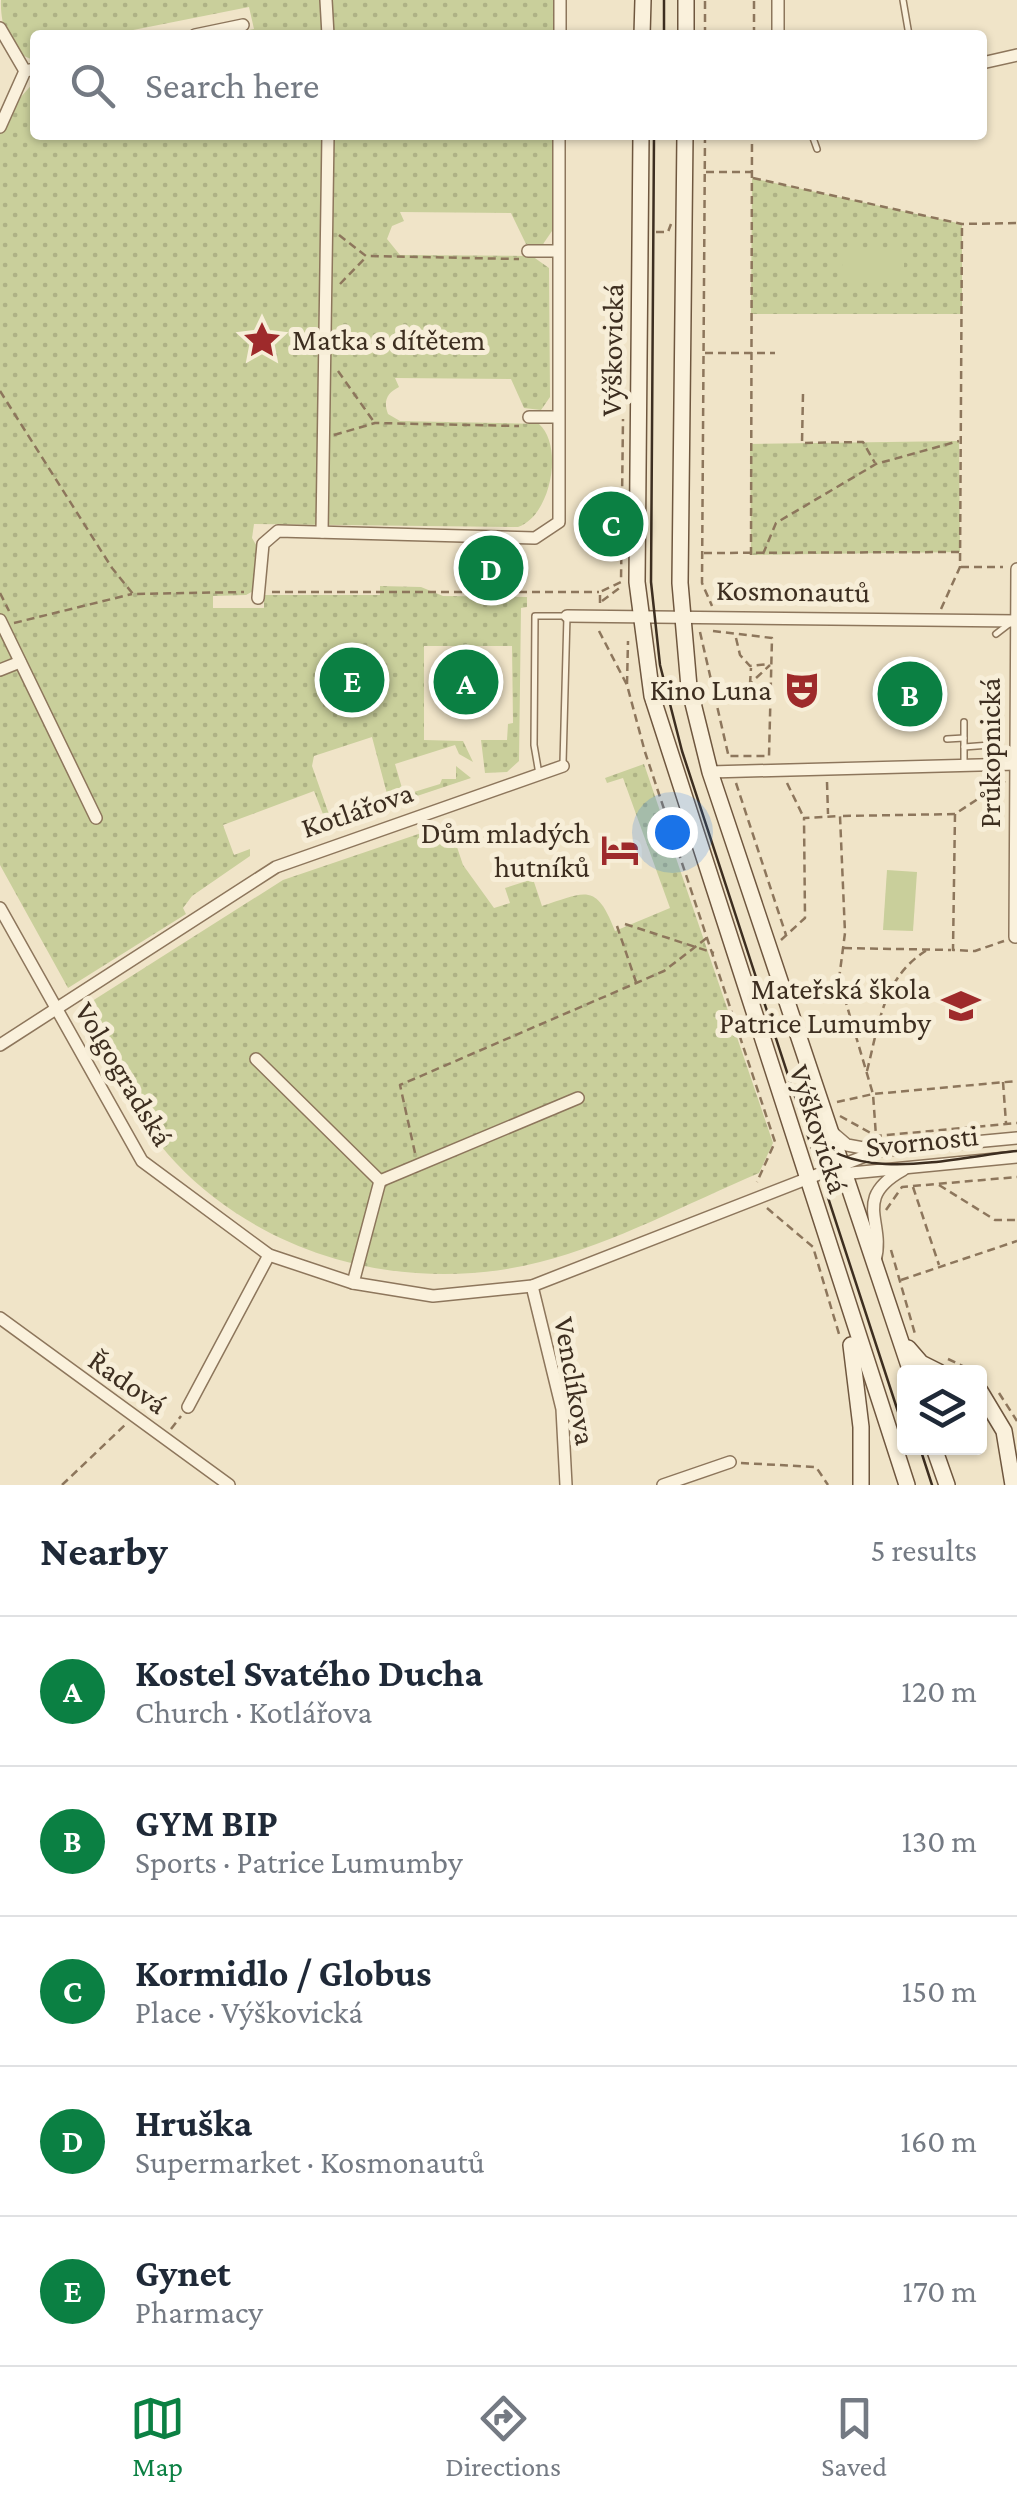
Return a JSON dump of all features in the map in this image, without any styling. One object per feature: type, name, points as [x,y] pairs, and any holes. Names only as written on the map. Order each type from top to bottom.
[{"type":"street","points":[[326,0],[328,30]]},
{"type":"street","points":[[560,0],[560,30]]},
{"type":"street","points":[[642,30],[643,0]]},
{"type":"street","points":[[686,0],[686,30]]},
{"type":"street","points":[[778,0],[778,30]]},
{"type":"street","points":[[219,30],[243,25]]},
{"type":"street","points":[[0,28],[30,70],[0,127]]},
{"type":"street","points":[[987,62],[1017,55]]},
{"type":"street","points":[[322,532],[328,140]]},
{"type":"street","points":[[258,598],[266,539],[278,531],[535,538],[548,533],[559,522],[551,251],[559,140]]},
{"type":"street","name":"Výškovická","points":[[642,140],[629,582],[662,734],[907,1485]]},
{"type":"street","name":"Výškovická","points":[[685,140],[680,582],[690,686],[710,772],[909,1365]]},
{"type":"street","points":[[528,251],[551,251]]},
{"type":"street","points":[[524,422],[556,417]]},
{"type":"street","name":"Průkopnická","points":[[1015,937],[1017,568]]},
{"type":"street","name":"Kosmonautů","points":[[567,616],[682,614],[1017,621]]},
{"type":"street","points":[[0,620],[96,818]]},
{"type":"street","points":[[0,670],[20,662]]},
{"type":"street","name":"Kotlářova","points":[[0,1045],[276,866],[563,766]]},
{"type":"street","points":[[710,772],[1015,767]]},
{"type":"street","name":"Volgogradská","points":[[0,908],[142,1161],[268,1254],[353,1283],[433,1296],[532,1286],[807,1176]]},
{"type":"street","points":[[256,1059],[380,1181]]},
{"type":"street","points":[[380,1181],[578,1098]]},
{"type":"street","points":[[831,1131],[856,1148],[883,1150]]},
{"type":"street","name":"Svornosti","points":[[844,1168],[883,1150],[1017,1138]]},
{"type":"street","name":"Svornosti","points":[[807,1176],[844,1168],[914,1167],[1017,1157]]},
{"type":"street","points":[[875,1261],[878,1248],[871,1220],[873,1201],[890,1178],[914,1167]]},
{"type":"street","points":[[353,1283],[380,1181]]},
{"type":"street","points":[[188,1406],[268,1254]]},
{"type":"street","name":"Venclíkova","points":[[532,1286],[562,1409],[566,1485]]},
{"type":"street","points":[[842,1292],[856,1378],[861,1485]]},
{"type":"street","name":"Řadová","points":[[0,1318],[229,1485]]},
{"type":"street","points":[[900,1336],[915,1358],[940,1365]]},
{"type":"street","points":[[987,1403],[1004,1432],[1013,1485]]},
{"type":"street","points":[[937,1455],[947,1483]]},
{"type":"street","points":[[663,1485],[730,1462]]},
{"type":"lane","points":[[903,0],[909,30]]},
{"type":"lane","points":[[814,140],[817,149]]},
{"type":"lane","points":[[540,774],[534,745],[535,616],[567,616]]},
{"type":"lane","name":"Kotlářova","points":[[563,766],[567,616]]},
{"type":"lane","points":[[996,634],[999,628],[1017,621]]},
{"type":"lane","points":[[964,722],[964,765]]},
{"type":"lane","points":[[964,747],[990,745],[995,732]]},
{"type":"lane","points":[[947,738],[964,738]]},
{"type":"path","points":[[705,30],[706,0]]},
{"type":"path","points":[[754,0],[754,30]]},
{"type":"path","points":[[680,582],[702,583],[705,140]]},
{"type":"path","points":[[751,556],[752,140]]},
{"type":"path","points":[[704,172],[752,175],[962,224],[1017,224]]},
{"type":"path","points":[[326,224],[366,256],[535,259],[551,251]]},
{"type":"path","points":[[937,620],[960,567],[962,224]]},
{"type":"path","points":[[325,299],[366,256]]},
{"type":"path","points":[[324,352],[375,423]]},
{"type":"path","points":[[703,353],[774,353]]},
{"type":"path","points":[[803,394],[802,443],[862,442],[876,464]]},
{"type":"path","points":[[323,438],[375,423],[524,422]]},
{"type":"path","points":[[763,555],[776,523],[876,464],[959,441]]},
{"type":"path","points":[[702,553],[751,556],[960,552]]},
{"type":"path","points":[[960,567],[1017,568]]},
{"type":"path","points":[[0,593],[14,624],[134,594]]},
{"type":"path","points":[[713,631],[736,637],[772,638],[769,756],[729,756]]},
{"type":"path","points":[[736,637],[740,655],[750,666],[749,688]]},
{"type":"path","points":[[627,685],[628,641]]},
{"type":"path","points":[[750,666],[771,664]]},
{"type":"path","points":[[711,676],[740,693],[771,664]]},
{"type":"path","points":[[996,774],[1015,767]]},
{"type":"path","points":[[804,818],[955,814],[1015,767]]},
{"type":"path","points":[[768,946],[805,918],[804,818],[784,777],[798,776]]},
{"type":"path","points":[[827,776],[828,817]]},
{"type":"path","points":[[734,779],[786,935]]},
{"type":"path","points":[[953,950],[955,814]]},
{"type":"path","points":[[840,816],[843,948],[839,979],[873,1094],[876,1136]]},
{"type":"path","points":[[626,924],[715,953]]},
{"type":"path","points":[[618,926],[636,982]]},
{"type":"path","points":[[420,1165],[400,1085],[636,982],[694,949],[709,936]]},
{"type":"path","points":[[843,948],[975,951],[1015,937]]},
{"type":"path","points":[[866,1072],[888,987],[907,962],[926,950]]},
{"type":"path","points":[[1017,1080],[873,1094],[830,1103],[834,1114],[876,1136],[1017,1123]]},
{"type":"path","points":[[1002,1082],[1006,1124]]},
{"type":"path","points":[[882,1217],[902,1187],[1017,1177]]},
{"type":"path","points":[[938,1184],[995,1220],[1017,1220]]},
{"type":"path","points":[[913,1186],[939,1267]]},
{"type":"path","points":[[899,1280],[1017,1240]]},
{"type":"path","points":[[890,1248],[921,1343]]},
{"type":"path","points":[[164,1438],[188,1406]]},
{"type":"path","points":[[62,1485],[134,1417]]},
{"type":"path","points":[[730,1462],[769,1461],[816,1467],[828,1485]]},
{"type":"green space","points":[[1,0],[553,0],[553,30],[249,30],[254,29],[249,7],[133,30],[30,30],[30,58],[18,52],[8,37]]},
{"type":"green space","points":[[30,87],[30,140],[552,140],[552,231],[541,247],[526,244],[511,213],[400,212],[404,221],[392,226],[387,239],[400,255],[532,256],[549,268],[550,397],[541,410],[524,408],[511,379],[395,378],[399,387],[386,401],[388,414],[400,421],[539,424],[547,434],[552,463],[539,509],[518,527],[254,524],[252,538],[258,548],[255,590],[246,595],[213,596],[213,608],[264,608],[264,595],[380,595],[380,586],[421,587],[443,596],[527,597],[527,607],[521,608],[519,761],[507,772],[485,773],[481,740],[507,740],[508,724],[513,723],[512,646],[424,646],[424,740],[463,741],[473,762],[459,754],[455,745],[395,764],[404,795],[440,784],[442,779],[456,779],[456,766],[471,778],[390,805],[372,737],[314,756],[312,766],[331,820],[326,822],[314,791],[223,825],[234,855],[250,849],[250,856],[192,896],[183,908],[186,914],[68,988],[0,865],[0,133],[12,107]]},
{"type":"green space","points":[[752,178],[962,224],[962,314],[751,314]]},
{"type":"green space","points":[[843,248],[904,248],[904,280],[843,280]]},
{"type":"green space","points":[[959,441],[960,552],[751,555],[750,444]]},
{"type":"green space","points":[[644,764],[773,1143],[759,1173],[651,1222],[568,1254],[492,1271],[393,1271],[298,1246],[254,1224],[213,1196],[176,1163],[134,1109],[78,1010],[283,880],[442,826],[451,829],[463,865],[494,908],[510,903],[505,888],[533,879],[542,906],[588,895],[602,904],[615,931],[670,908],[623,778],[607,783],[605,778]]},
{"type":"green space","points":[[887,870],[917,872],[913,931],[883,930]]},
{"type":"tram line","points":[[664,0],[664,30]]},
{"type":"tram line","points":[[654,140],[651,582],[660,665],[682,751],[897,1409]]},
{"type":"tram line","points":[[810,1133],[829,1149],[879,1164],[936,1162],[1017,1151]]},
{"type":"tram line","points":[[922,1455],[932,1485]]},
{"type":"place","name":"Matka s dítětem","points":[[262,340]]},
{"type":"place","name":"Kormidlo / Globus","points":[[611,524]]},
{"type":"place","name":"Hruška","points":[[491,568]]},
{"type":"place","name":"Gynet","points":[[352,680]]},
{"type":"place","name":"Kostel Svatého Ducha","points":[[466,682]]},
{"type":"place","name":"Kino Luna","points":[[802,690]]},
{"type":"place","name":"GYM BIP","points":[[910,694]]},
{"type":"place","name":"Dům mladých hutníků","points":[[620,850]]},
{"type":"place","name":"Mateřská škola Patrice Lumumby","points":[[961,1006]]}]
